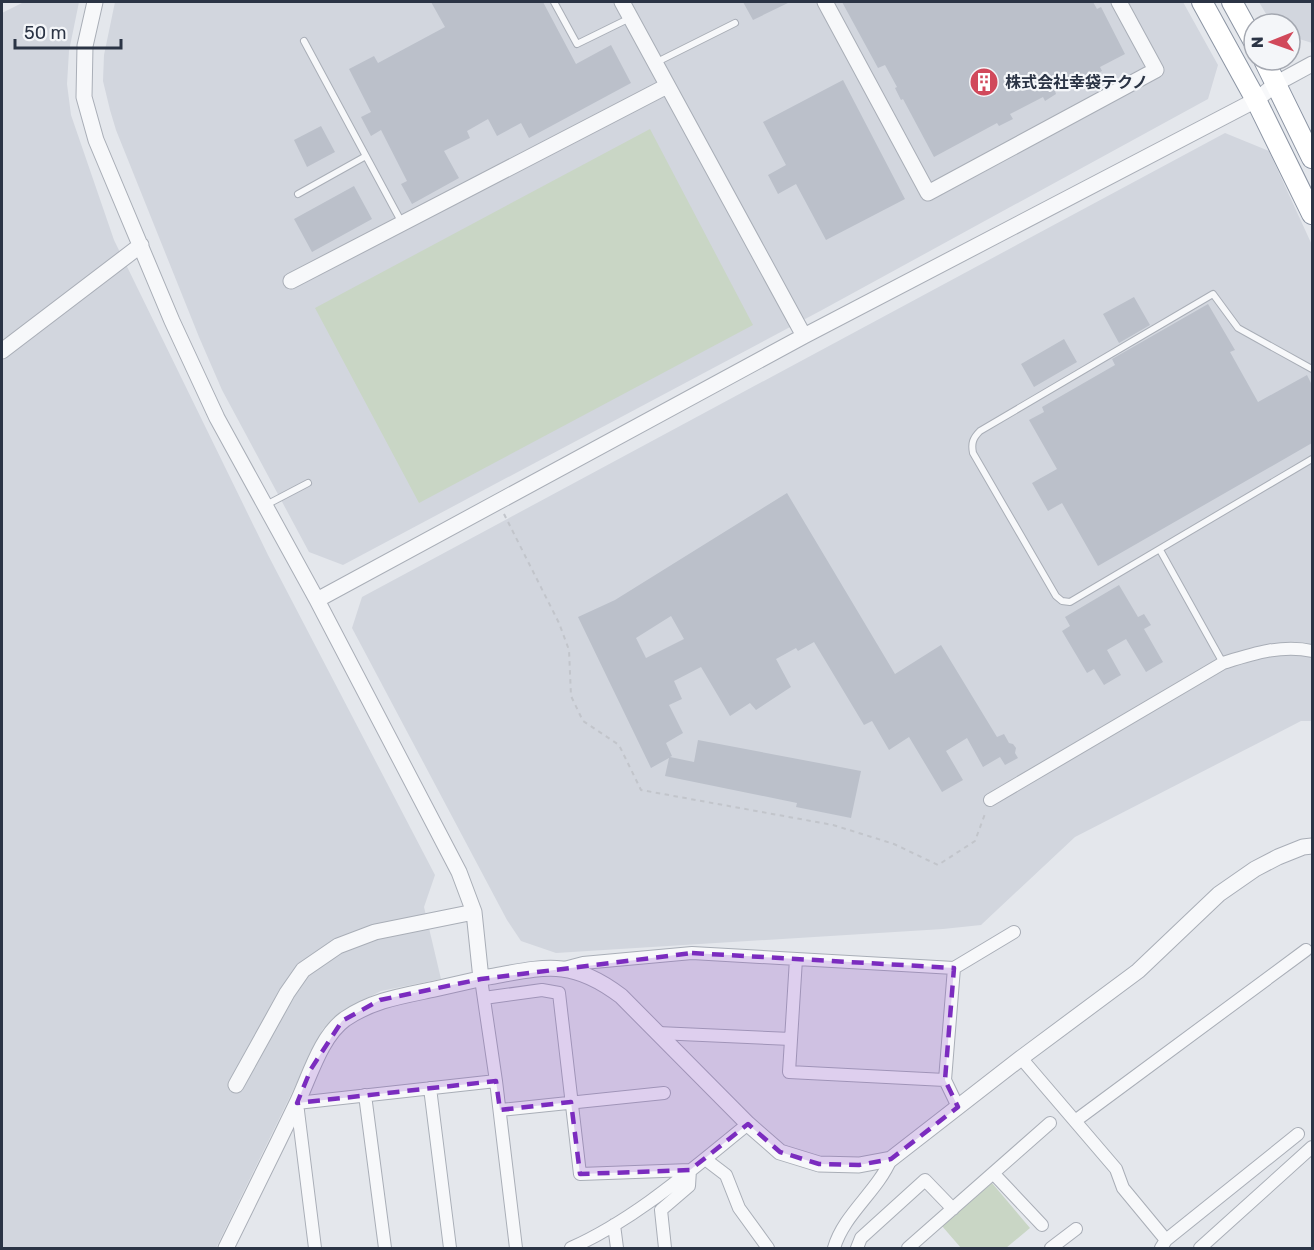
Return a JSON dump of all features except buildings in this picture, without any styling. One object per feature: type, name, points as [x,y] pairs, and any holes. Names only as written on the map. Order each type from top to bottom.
[{"type":"highway","points":[[1202,2],[1256,100],[1312,214]]},
{"type":"highway","points":[[1232,2],[1242,20]]},
{"type":"highway","points":[[1271,72],[1312,158]]},
{"type":"street","points":[[95,2],[86,46],[84,97],[96,140],[202,387],[317,600],[459,872],[474,912],[516,1248]]},
{"type":"street","points":[[622,2],[804,336]]},
{"type":"street","points":[[825,2],[928,193],[1156,70],[1119,2]]},
{"type":"street","points":[[317,600],[804,336],[1256,100],[1277,83],[1312,64]]},
{"type":"street","points":[[291,281],[667,86]]},
{"type":"street","points":[[2,351],[141,245]]},
{"type":"street","points":[[990,800],[1223,663],[1262,651],[1301,649],[1312,651]]},
{"type":"street","points":[[834,1248],[838,1236],[885,1173],[891,1160],[1021,1058],[1138,971],[1219,894],[1255,869],[1278,857],[1303,847],[1312,846]]},
{"type":"street","points":[[236,1085],[303,970],[338,946],[375,933],[474,912]]},
{"type":"street","points":[[226,1248],[325,1044],[342,1021],[380,1000],[535,969],[564,968],[583,963],[692,953],[954,968],[1014,932]]},
{"type":"street","points":[[1075,1121],[1306,950]]},
{"type":"street","points":[[796,959],[789,1072],[945,1080]]},
{"type":"street","points":[[564,968],[603,982],[621,996],[748,1124],[780,1152],[819,1164],[859,1165],[891,1160]]},
{"type":"street","points":[[954,968],[945,1080],[958,1107]]},
{"type":"street","points":[[484,998],[542,990],[558,993],[580,1174],[690,1170]]},
{"type":"street","points":[[658,1033],[791,1039]]},
{"type":"street","points":[[1021,1058],[1116,1169],[1123,1188],[1163,1244],[1298,1134]]},
{"type":"street","points":[[297,1103],[496,1081]]},
{"type":"street","points":[[430,1088],[450,1248]]},
{"type":"street","points":[[500,1110],[664,1093]]},
{"type":"street","points":[[365,1095],[385,1248]]},
{"type":"street","points":[[297,1103],[315,1248]]},
{"type":"street","points":[[571,1248],[614,1225],[705,1159],[748,1124]]},
{"type":"street","points":[[908,1248],[1050,1124]]},
{"type":"street","points":[[1200,1248],[1312,1147]]},
{"type":"street","points":[[705,1159],[726,1175],[740,1208],[768,1248]]},
{"type":"street","points":[[665,1248],[661,1210],[689,1186],[690,1170]]},
{"type":"street","points":[[993,1173],[1042,1225]]},
{"type":"street","points":[[857,1248],[861,1238],[925,1179],[953,1209]]},
{"type":"street","points":[[614,1225],[617,1248]]},
{"type":"street","points":[[1051,1248],[1076,1229]]},
{"type":"lane","points":[[554,2],[577,44],[630,17]]},
{"type":"lane","points":[[655,64],[735,23]]},
{"type":"lane","points":[[304,41],[402,224]]},
{"type":"lane","points":[[298,194],[366,156]]},
{"type":"lane","points":[[1312,369],[1238,328],[1214,294],[980,431],[971,444],[973,453],[1056,596],[1062,602],[1070,602],[1312,459]]},
{"type":"lane","points":[[265,506],[308,483]]},
{"type":"lane","points":[[1160,550],[1223,663]]},
{"type":"path","points":[[498,503],[559,623],[569,650],[571,696],[583,721],[619,745],[641,790],[832,825],[894,844],[938,865],[975,841],[990,800]]},
{"type":"highlighted area","points":[[692,953],[954,968],[945,1080],[958,1107],[891,1159],[859,1165],[819,1164],[780,1152],[748,1124],[690,1170],[580,1174],[571,1102],[500,1110],[496,1081],[297,1103],[311,1069],[342,1021],[380,1000],[481,979]]},
{"type":"shaded area","points":[[24,2],[79,2],[69,51],[67,84],[71,115],[114,240],[268,555],[435,875],[424,907],[441,979],[381,991],[340,1012],[323,1029],[216,1248],[2,1248],[2,13]]},
{"type":"shaded area","points":[[115,2],[1183,2],[1218,65],[1208,99],[822,310],[343,565],[309,552],[222,390],[199,337],[110,110],[103,81],[104,55]]},
{"type":"shaded area","points":[[1259,2],[1312,2],[1312,43],[1302,40],[1302,12],[1265,12]]},
{"type":"shaded area","points":[[1225,133],[1269,151],[1312,245],[1312,721],[1301,721],[1075,837],[981,925],[556,953],[521,941],[507,920],[352,628],[362,597]]},
{"type":"green space","points":[[650,129],[753,325],[419,503],[315,308]]},
{"type":"green space","points":[[992,1183],[1030,1228],[1006,1248],[961,1248],[942,1226]]},
{"type":"place","name":"株式会社幸袋テクノ","points":[[984,82]]}]
